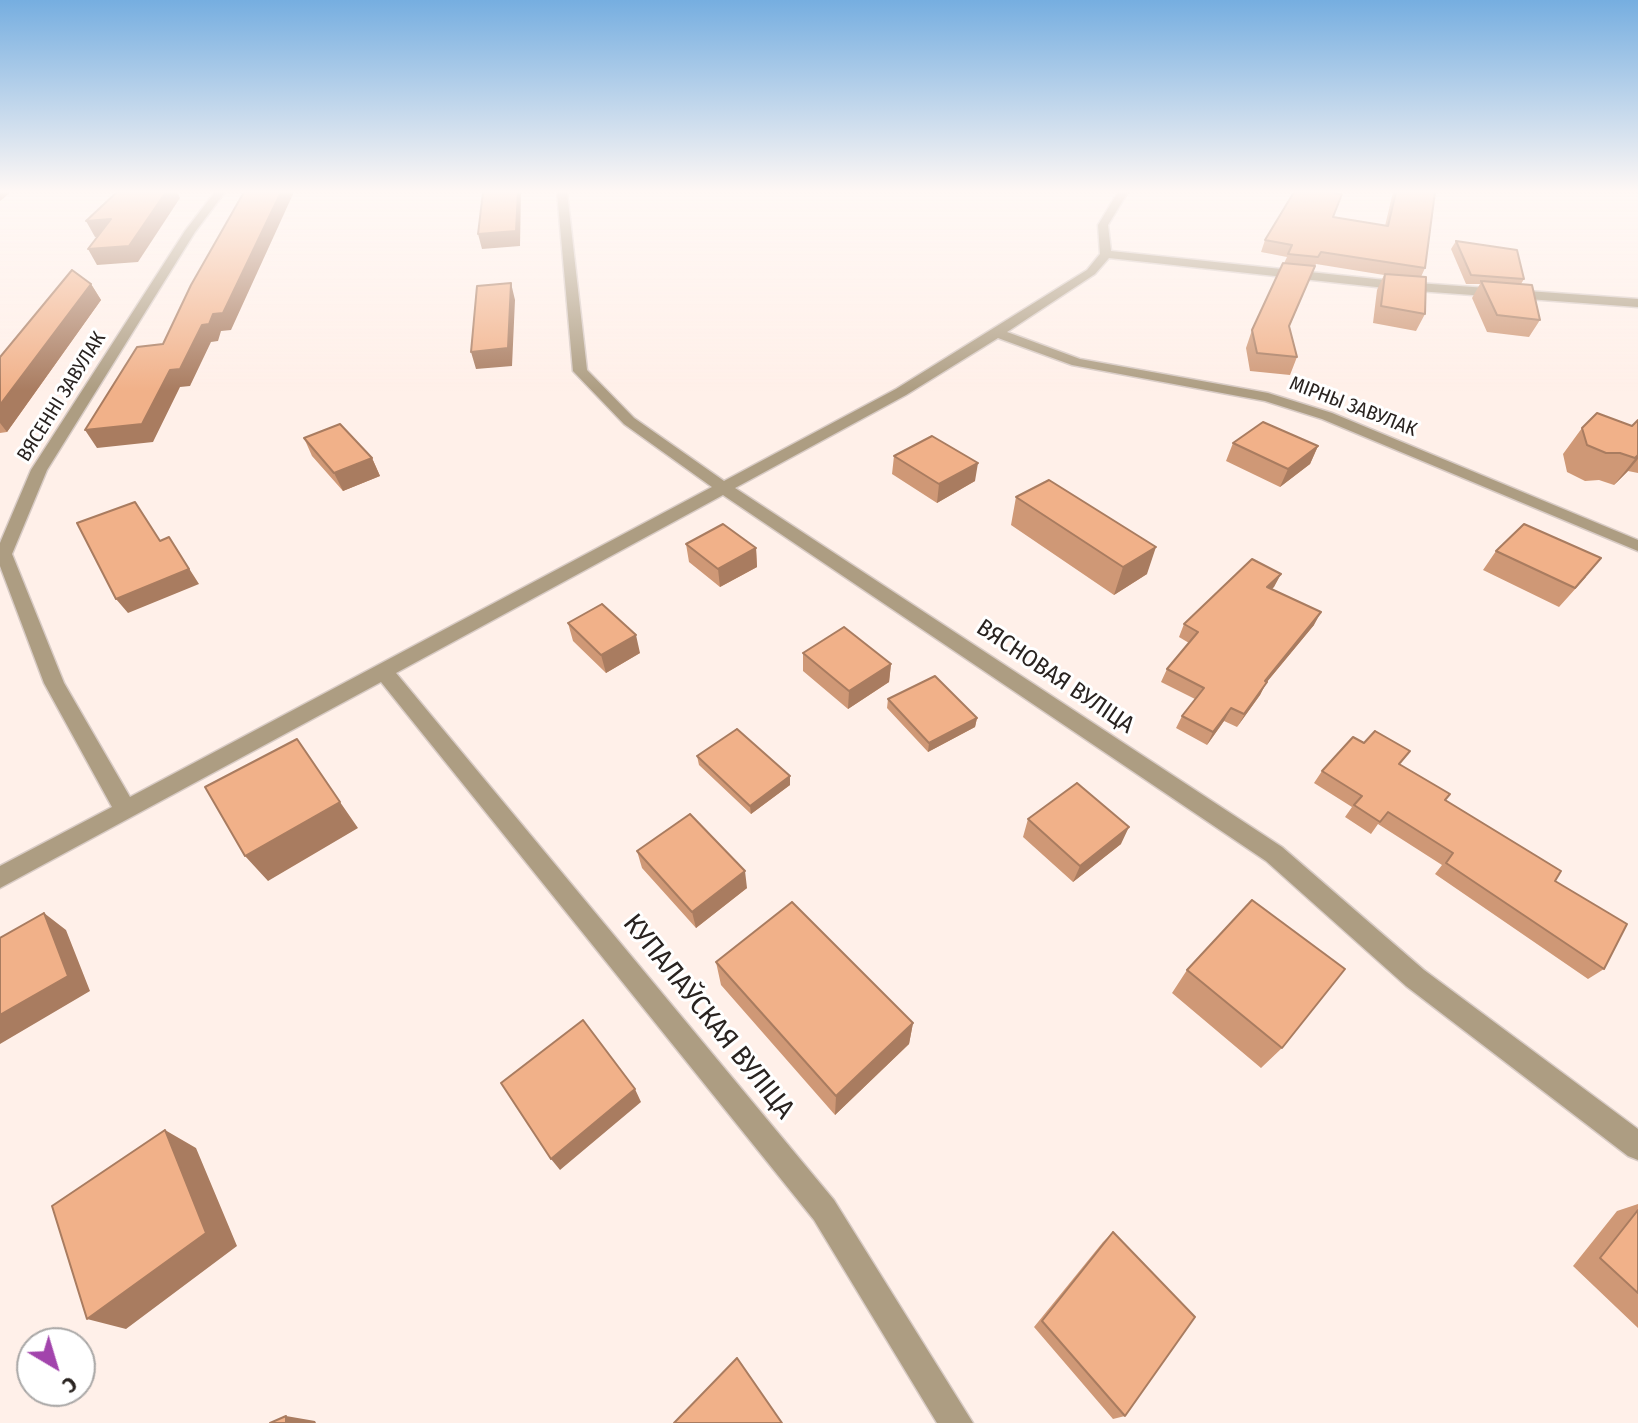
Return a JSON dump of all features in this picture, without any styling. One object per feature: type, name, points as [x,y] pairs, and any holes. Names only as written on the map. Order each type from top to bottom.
[{"type":"street","name":"ВЯСЕННІ ЗАВУЛАК","points":[[126,811],[54,683],[4,554],[39,470],[173,258]]},
{"type":"street","name":"ВЯСНОВАЯ ВУЛІЦА","points":[[569,258],[580,371],[629,421],[722,487],[1274,854],[1415,978],[1638,1146]]},
{"type":"street","points":[[0,878],[901,392],[1052,299],[1091,272],[1102,258]]},
{"type":"street","points":[[1147,258],[1404,286],[1638,303]]},
{"type":"street","name":"МІРНЫ ЗАВУЛАК","points":[[995,332],[1077,362],[1268,397],[1327,416],[1638,546]]},
{"type":"street","name":"КУПАЛАЎСКАЯ ВУЛІЦА","points":[[383,671],[824,1210],[956,1423]]},
{"type":"building","points":[[206,258],[249,258],[223,313],[213,314],[209,324],[202,325],[180,369],[170,370],[142,424],[85,430],[137,347],[163,344]]},
{"type":"building","points":[[1363,258],[1426,258],[1425,268]]},
{"type":"building","points":[[1464,258],[1519,258],[1524,279],[1471,275]]},
{"type":"building","points":[[1283,263],[1315,266],[1289,326],[1297,357],[1257,353],[1252,330]]},
{"type":"building","points":[[72,270],[91,284],[0,405],[0,357]]},
{"type":"building","points":[[1385,274],[1426,277],[1425,314],[1381,306]]},
{"type":"building","points":[[1481,281],[1532,285],[1540,320],[1497,315]]},
{"type":"building","points":[[511,283],[508,348],[471,352],[477,286]]},
{"type":"building","points":[[1597,413],[1632,426],[1638,420],[1638,455],[1635,458],[1606,453],[1587,445],[1582,428]]},
{"type":"building","points":[[1263,422],[1318,446],[1288,469],[1233,443]]},
{"type":"building","points":[[340,424],[372,458],[334,473],[304,438]]},
{"type":"building","points":[[932,436],[978,463],[939,484],[894,456]]},
{"type":"building","points":[[1049,480],[1156,547],[1123,567],[1016,497]]},
{"type":"building","points":[[135,502],[160,541],[169,537],[189,569],[116,599],[77,523]]},
{"type":"building","points":[[723,524],[756,548],[718,569],[686,544]]},
{"type":"building","points":[[1524,524],[1601,558],[1575,588],[1496,551]]},
{"type":"building","points":[[1252,559],[1281,574],[1267,587],[1321,612],[1265,681],[1244,714],[1231,708],[1213,732],[1182,716],[1204,688],[1167,669],[1198,632],[1184,624]]},
{"type":"building","points":[[602,604],[636,635],[601,655],[568,623]]},
{"type":"building","points":[[844,627],[891,664],[849,691],[803,653]]},
{"type":"building","points":[[935,676],[977,718],[929,743],[888,699]]},
{"type":"building","points":[[737,729],[790,776],[750,806],[697,756]]},
{"type":"building","points":[[1375,731],[1410,751],[1399,764],[1450,794],[1445,800],[1561,871],[1555,881],[1627,924],[1604,969],[1446,863],[1453,853],[1388,812],[1380,822],[1354,805],[1362,796],[1322,771],[1353,737],[1364,743]]},
{"type":"building","points":[[297,739],[340,802],[245,856],[205,787]]},
{"type":"building","points":[[1077,783],[1129,827],[1080,866],[1028,819]]},
{"type":"building","points":[[690,814],[745,871],[692,912],[637,851]]},
{"type":"building","points":[[1252,900],[1345,969],[1282,1048],[1187,970]]},
{"type":"building","points":[[792,902],[913,1023],[836,1096],[716,962]]},
{"type":"building","points":[[44,913],[68,976],[0,1015],[0,938]]},
{"type":"building","points":[[583,1020],[635,1089],[551,1159],[501,1083]]},
{"type":"building","points":[[165,1130],[206,1233],[87,1319],[52,1206]]},
{"type":"building","points":[[1638,1210],[1638,1293],[1600,1258]]},
{"type":"building","points":[[1113,1232],[1195,1317],[1125,1416],[1042,1321]]},
{"type":"building","points":[[737,1358],[782,1423],[674,1423]]},
{"type":"building","points":[[286,1416],[286,1423],[270,1423]]}]
